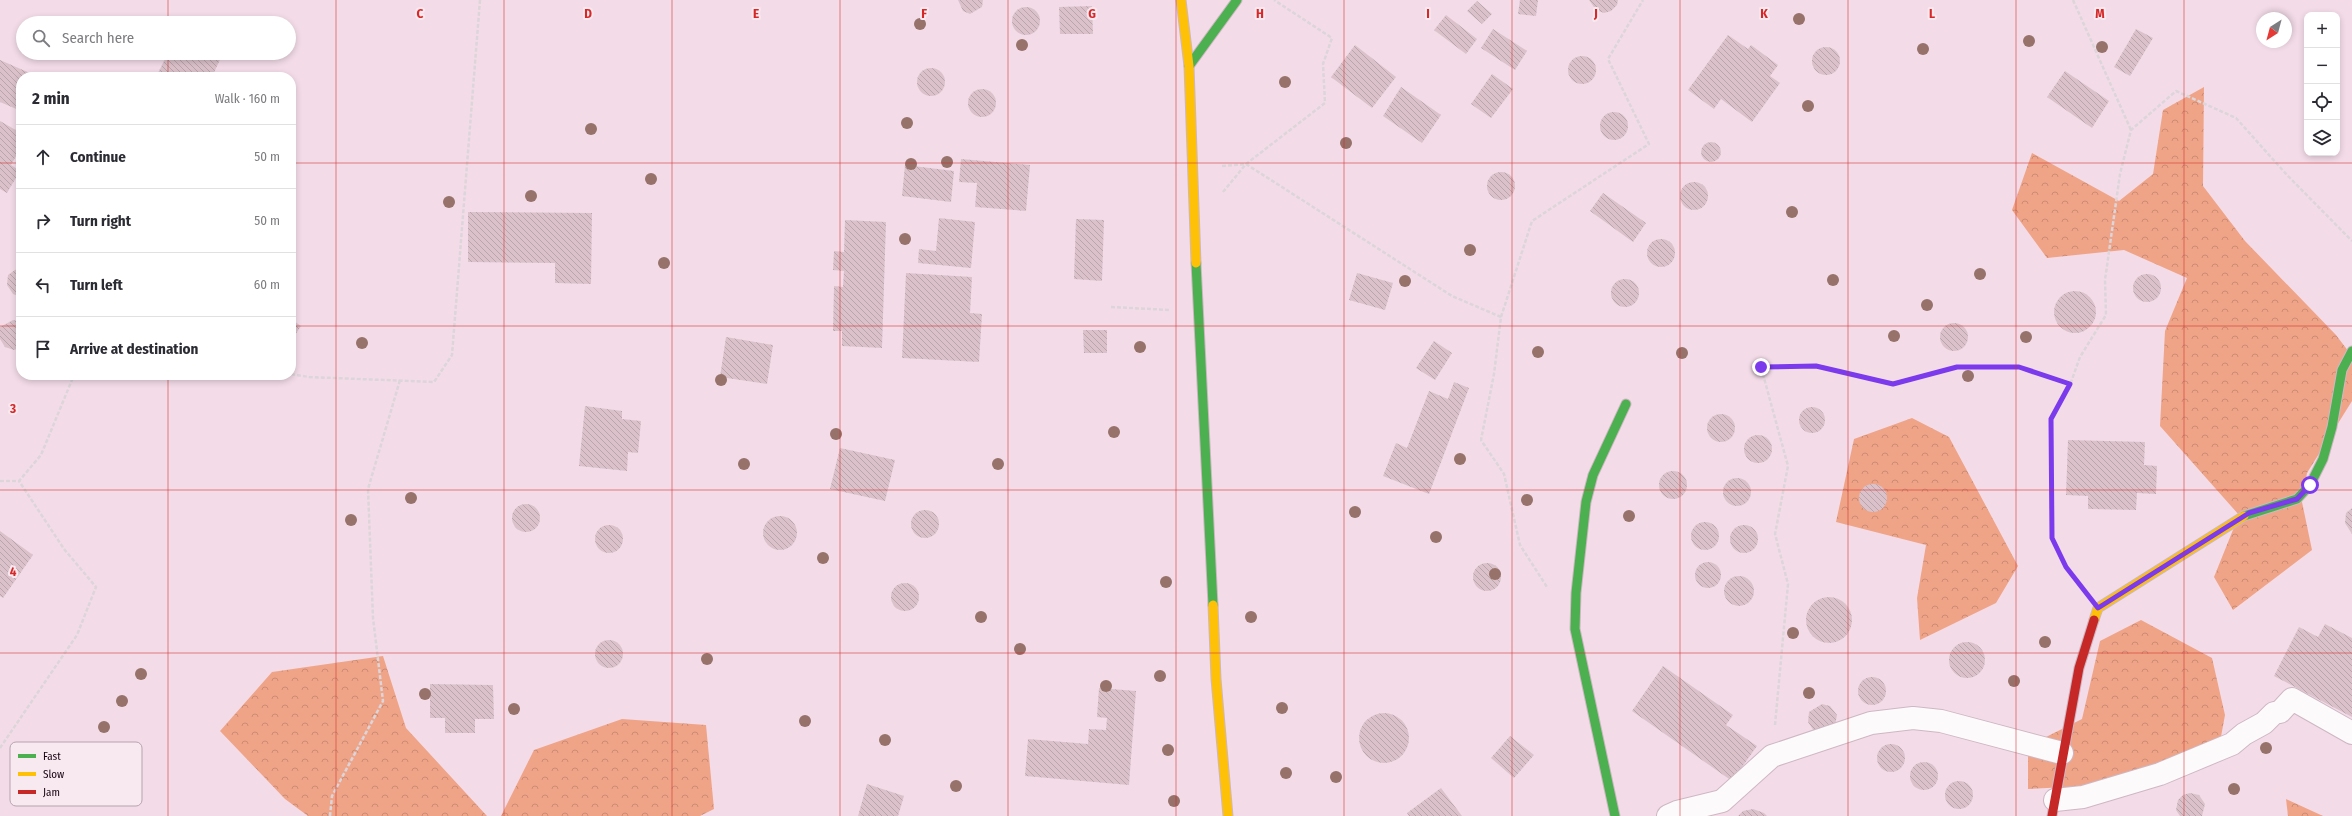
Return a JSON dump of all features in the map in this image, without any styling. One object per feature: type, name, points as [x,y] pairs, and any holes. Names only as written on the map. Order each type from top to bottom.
[{"type":"street","points":[[1181,0],[1189,66],[1194,167],[1194,226],[1216,679],[1228,816]]},
{"type":"street","points":[[1189,66],[1237,0]]},
{"type":"street","points":[[2352,352],[2342,370],[2332,427],[2323,459],[2310,485],[2297,499],[2249,513],[2098,608],[2079,668],[2053,808],[2083,797],[2160,774],[2232,744],[2244,734],[2264,723],[2274,713],[2280,712],[2292,699],[2352,734]]},
{"type":"street","points":[[1615,816],[1575,629],[1581,541],[1586,502],[1593,475],[1614,426],[1626,404]]},
{"type":"street","points":[[1668,816],[1677,812],[1722,801],[1772,756],[1871,723],[1913,718],[1968,727],[2062,753]]},
{"type":"path","points":[[296,375],[309,377],[434,382],[452,355],[480,0]]},
{"type":"path","points":[[1194,226],[1246,164],[1325,103],[1323,64],[1332,38],[1274,0]]},
{"type":"path","points":[[1550,590],[1520,545],[1504,474],[1481,440],[1494,374],[1501,317],[1532,221],[1650,144],[1608,59],[1643,0]]},
{"type":"path","points":[[2073,0],[2131,130]]},
{"type":"path","points":[[2098,608],[2066,567],[2052,538],[2051,419],[2070,384],[2080,357],[2106,315],[2105,280],[2120,174],[2131,130],[2176,91],[2236,118],[2287,175],[2352,241]]},
{"type":"path","points":[[1194,167],[1246,164],[1452,296],[1501,317]]},
{"type":"path","points":[[1111,307],[1199,311]]},
{"type":"path","points":[[1772,756],[1788,584],[1774,534],[1788,466],[1761,367],[1816,366],[1893,384],[1957,367],[2019,367],[2070,384]]},
{"type":"path","points":[[0,481],[19,481],[41,455],[72,380]]},
{"type":"path","points":[[330,816],[332,796],[383,701],[373,618],[368,489],[400,380]]},
{"type":"path","points":[[0,748],[77,635],[96,587],[64,549],[19,481]]},
{"type":"green space","points":[[2204,87],[2203,186],[2245,241],[2336,335],[2352,356],[2352,401],[2307,473],[2302,502],[2312,550],[2233,610],[2214,577],[2239,515],[2160,426],[2165,331],[2187,278],[2124,250],[2047,258],[2012,210],[2032,153],[2119,201],[2153,174],[2163,110]]},
{"type":"green space","points":[[1912,418],[1949,437],[2018,566],[1996,603],[1920,640],[1917,598],[1926,545],[1836,522],[1854,439]]},
{"type":"green space","points":[[2141,620],[2212,658],[2225,715],[2218,753],[2107,785],[2028,789],[2028,746],[2082,719],[2100,641]]},
{"type":"green space","points":[[383,656],[406,728],[487,816],[308,816],[285,799],[220,731],[272,672]]},
{"type":"green space","points":[[622,719],[706,725],[714,809],[700,816],[501,816],[534,750]]},
{"type":"green space","points":[[2286,799],[2323,816],[2288,816]]},
{"type":"building","points":[[958,0],[983,0],[982,7],[970,14],[963,11]]},
{"type":"building","points":[[1520,0],[1538,0],[1536,16],[1518,14]]},
{"type":"building","points":[[1589,0],[1618,0],[1617,5],[1611,11],[1604,13],[1596,10]]},
{"type":"building","points":[[1477,1],[1492,14],[1482,24],[1467,11]]},
{"type":"building","points":[[1092,6],[1093,34],[1060,34],[1059,7]]},
{"type":"building","points":[[1026,7],[1036,11],[1040,21],[1036,31],[1026,35],[1016,31],[1012,21],[1016,11]]},
{"type":"building","points":[[1446,15],[1477,39],[1466,54],[1434,30]]},
{"type":"building","points":[[1493,29],[1527,51],[1515,70],[1481,48]]},
{"type":"building","points":[[2136,29],[2153,38],[2130,76],[2114,67]]},
{"type":"building","points":[[1728,35],[1748,49],[1751,45],[1778,65],[1770,76],[1780,83],[1752,122],[1721,99],[1714,109],[1688,90]]},
{"type":"building","points":[[1355,45],[1396,77],[1372,108],[1331,77]]},
{"type":"building","points":[[1826,47],[1836,51],[1840,61],[1836,71],[1826,75],[1816,71],[1812,61],[1816,51]]},
{"type":"building","points":[[1582,56],[1592,60],[1596,70],[1592,80],[1582,84],[1572,80],[1568,70],[1572,60]]},
{"type":"building","points":[[0,60],[28,72],[16,72],[16,109],[0,102]]},
{"type":"building","points":[[164,60],[220,60],[214,72],[158,72]]},
{"type":"building","points":[[931,68],[941,72],[945,82],[941,92],[931,96],[921,92],[917,82],[921,72]]},
{"type":"building","points":[[2065,71],[2109,101],[2092,128],[2047,97]]},
{"type":"building","points":[[1492,74],[1513,89],[1491,118],[1471,104]]},
{"type":"building","points":[[1401,87],[1441,115],[1422,143],[1383,116]]},
{"type":"building","points":[[982,89],[992,93],[996,103],[992,113],[982,117],[972,113],[968,103],[972,93]]},
{"type":"building","points":[[1614,112],[1624,116],[1628,126],[1624,136],[1614,140],[1604,136],[1600,126],[1604,116]]},
{"type":"building","points":[[0,121],[16,130],[16,156],[11,165],[16,168],[16,178],[7,193],[0,189]]},
{"type":"building","points":[[1711,142],[1718,145],[1721,152],[1718,159],[1711,162],[1704,159],[1701,152],[1704,145]]},
{"type":"building","points":[[961,159],[1030,165],[1026,211],[975,207],[977,183],[959,182]]},
{"type":"building","points":[[905,165],[954,171],[951,202],[902,196]]},
{"type":"building","points":[[1501,172],[1511,176],[1515,186],[1511,196],[1501,200],[1491,196],[1487,186],[1491,176]]},
{"type":"building","points":[[1694,182],[1704,186],[1708,196],[1704,206],[1694,210],[1684,206],[1680,196],[1684,186]]},
{"type":"building","points":[[1603,193],[1646,223],[1633,242],[1590,211]]},
{"type":"building","points":[[468,212],[592,213],[591,284],[555,283],[555,263],[468,262]]},
{"type":"building","points":[[939,218],[975,222],[971,268],[918,263],[919,249],[936,251]]},
{"type":"building","points":[[1076,219],[1104,220],[1102,281],[1074,279]]},
{"type":"building","points":[[845,220],[886,222],[882,348],[842,346],[842,331],[833,331],[834,286],[843,287],[844,271],[833,270],[834,251],[844,252]]},
{"type":"building","points":[[1661,239],[1671,243],[1675,253],[1671,263],[1661,267],[1651,263],[1647,253],[1651,243]]},
{"type":"building","points":[[15,270],[16,295],[13,294],[7,285],[8,275]]},
{"type":"building","points":[[906,273],[972,277],[970,313],[982,314],[979,362],[902,358]]},
{"type":"building","points":[[1357,273],[1393,283],[1385,310],[1349,300]]},
{"type":"building","points":[[2147,274],[2157,278],[2161,288],[2157,298],[2147,302],[2137,298],[2133,288],[2137,278]]},
{"type":"building","points":[[1625,279],[1635,283],[1639,293],[1635,303],[1625,307],[1615,303],[1611,293],[1615,283]]},
{"type":"building","points":[[2075,291],[2090,297],[2096,312],[2090,327],[2075,333],[2060,327],[2054,312],[2060,297]]},
{"type":"building","points":[[13,320],[16,321],[16,349],[14,350],[5,347],[0,339],[0,327]]},
{"type":"building","points":[[296,322],[301,326],[296,334]]},
{"type":"building","points":[[1954,323],[1964,327],[1968,337],[1964,347],[1954,351],[1944,347],[1940,337],[1944,327]]},
{"type":"building","points":[[1083,330],[1107,330],[1107,353],[1084,353]]},
{"type":"building","points":[[726,337],[773,345],[767,384],[720,377]]},
{"type":"building","points":[[1434,341],[1452,353],[1435,380],[1416,368]]},
{"type":"building","points":[[1454,382],[1469,388],[1429,494],[1383,476],[1396,443],[1407,448],[1429,391],[1448,399]]},
{"type":"building","points":[[585,406],[622,411],[622,419],[641,421],[638,453],[628,452],[627,471],[579,466]]},
{"type":"building","points":[[1812,407],[1821,411],[1825,420],[1821,429],[1812,433],[1803,429],[1799,420],[1803,411]]},
{"type":"building","points":[[1721,414],[1731,418],[1735,428],[1731,438],[1721,442],[1711,438],[1707,428],[1711,418]]},
{"type":"building","points":[[1758,435],[1768,439],[1772,449],[1768,459],[1758,463],[1748,459],[1744,449],[1748,439]]},
{"type":"building","points":[[2068,440],[2145,442],[2144,465],[2157,466],[2156,494],[2137,493],[2136,510],[2088,509],[2088,496],[2066,495]]},
{"type":"building","points":[[840,448],[895,460],[885,501],[830,489]]},
{"type":"building","points":[[1673,471],[1683,475],[1687,485],[1683,495],[1673,499],[1663,495],[1659,485],[1663,475]]},
{"type":"building","points":[[1737,478],[1747,482],[1751,492],[1747,502],[1737,506],[1727,502],[1723,492],[1727,482]]},
{"type":"building","points":[[1873,484],[1883,488],[1887,498],[1883,508],[1873,512],[1863,508],[1859,498],[1863,488]]},
{"type":"building","points":[[526,504],[536,508],[540,518],[536,528],[526,532],[516,528],[512,518],[516,508]]},
{"type":"building","points":[[2352,508],[2352,534],[2345,523],[2346,513]]},
{"type":"building","points":[[925,510],[935,514],[939,524],[935,534],[925,538],[915,534],[911,524],[915,514]]},
{"type":"building","points":[[780,516],[792,521],[797,533],[792,545],[780,550],[768,545],[763,533],[768,521]]},
{"type":"building","points":[[1705,522],[1715,526],[1719,536],[1715,546],[1705,550],[1695,546],[1691,536],[1695,526]]},
{"type":"building","points":[[609,525],[619,529],[623,539],[619,549],[609,553],[599,549],[595,539],[599,529]]},
{"type":"building","points":[[1744,525],[1754,529],[1758,539],[1754,549],[1744,553],[1734,549],[1730,539],[1734,529]]},
{"type":"building","points":[[0,531],[33,555],[3,598],[0,596]]},
{"type":"building","points":[[1708,562],[1717,566],[1721,575],[1717,584],[1708,588],[1699,584],[1695,575],[1699,566]]},
{"type":"building","points":[[1487,563],[1497,567],[1501,577],[1497,587],[1487,591],[1477,587],[1473,577],[1477,567]]},
{"type":"building","points":[[1739,576],[1749,581],[1754,591],[1749,601],[1739,606],[1729,601],[1724,591],[1729,581]]},
{"type":"building","points":[[905,583],[915,587],[919,597],[915,607],[905,611],[895,607],[891,597],[895,587]]},
{"type":"building","points":[[1825,597],[1833,597],[1842,601],[1848,607],[1852,620],[1848,633],[1842,639],[1833,643],[1825,643],[1816,639],[1810,633],[1806,624],[1806,616],[1810,607],[1816,601]]},
{"type":"building","points":[[2325,624],[2352,638],[2352,717],[2274,676],[2299,627],[2318,637]]},
{"type":"building","points":[[609,640],[619,644],[623,654],[619,664],[609,668],[599,664],[595,654],[599,644]]},
{"type":"building","points":[[1971,642],[1980,647],[1984,653],[1984,667],[1980,673],[1971,678],[1963,678],[1954,673],[1950,667],[1949,656],[1954,647],[1960,643]]},
{"type":"building","points":[[1663,666],[1733,715],[1726,725],[1757,746],[1732,781],[1632,711]]},
{"type":"building","points":[[1872,677],[1882,681],[1886,691],[1882,701],[1872,705],[1862,701],[1858,691],[1862,681]]},
{"type":"building","points":[[430,684],[493,685],[494,719],[475,719],[475,733],[445,733],[445,718],[430,718]]},
{"type":"building","points":[[1099,688],[1136,691],[1129,785],[1025,776],[1028,739],[1088,744],[1089,729],[1106,730],[1107,718],[1097,717]]},
{"type":"building","points":[[1822,704],[1830,706],[1837,715],[1835,726],[1814,731],[1808,722],[1809,712]]},
{"type":"building","points":[[1379,713],[1389,713],[1402,720],[1409,733],[1409,743],[1402,756],[1389,763],[1379,763],[1370,759],[1363,752],[1359,743],[1359,733],[1363,724],[1370,717]]},
{"type":"building","points":[[1510,736],[1534,755],[1514,778],[1491,758]]},
{"type":"building","points":[[1891,744],[1901,748],[1905,758],[1901,768],[1891,772],[1881,768],[1877,758],[1881,748]]},
{"type":"building","points":[[1924,762],[1934,766],[1938,776],[1934,786],[1924,790],[1914,786],[1910,776],[1914,766]]},
{"type":"building","points":[[1959,781],[1969,785],[1973,795],[1969,805],[1959,809],[1949,805],[1945,795],[1949,785]]},
{"type":"building","points":[[867,784],[904,796],[898,816],[858,816]]},
{"type":"building","points":[[1441,788],[1462,816],[1409,816],[1407,813]]},
{"type":"building","points":[[2190,793],[2199,795],[2205,804],[2202,816],[2180,816],[2176,810],[2178,800],[2183,795]]},
{"type":"building","points":[[1753,809],[1764,813],[1767,816],[1738,816],[1743,811]]},
{"type":"traffic: fast","points":[[1189,66],[1237,0]]},
{"type":"traffic: fast","points":[[1196,263],[1213,605]]},
{"type":"traffic: fast","points":[[2244,516],[2297,499],[2310,485],[2323,459],[2332,427],[2342,370],[2352,351]]},
{"type":"traffic: fast","points":[[1615,816],[1575,629],[1576,593],[1586,502],[1593,475],[1626,404]]},
{"type":"traffic: slow","points":[[1181,0],[1189,66],[1196,263]]},
{"type":"traffic: slow","points":[[2094,620],[2098,608],[2244,516]]},
{"type":"traffic: slow","points":[[1213,605],[1216,679],[1228,816]]},
{"type":"traffic: jam","points":[[2052,816],[2079,668],[2094,620]]},
{"type":"route","points":[[1761,367],[1816,366],[1893,384],[1957,367],[2019,367],[2070,384],[2051,419],[2052,538],[2066,567],[2098,608],[2215,532],[2249,513],[2263,508],[2281,505],[2297,499],[2310,485]]}]
